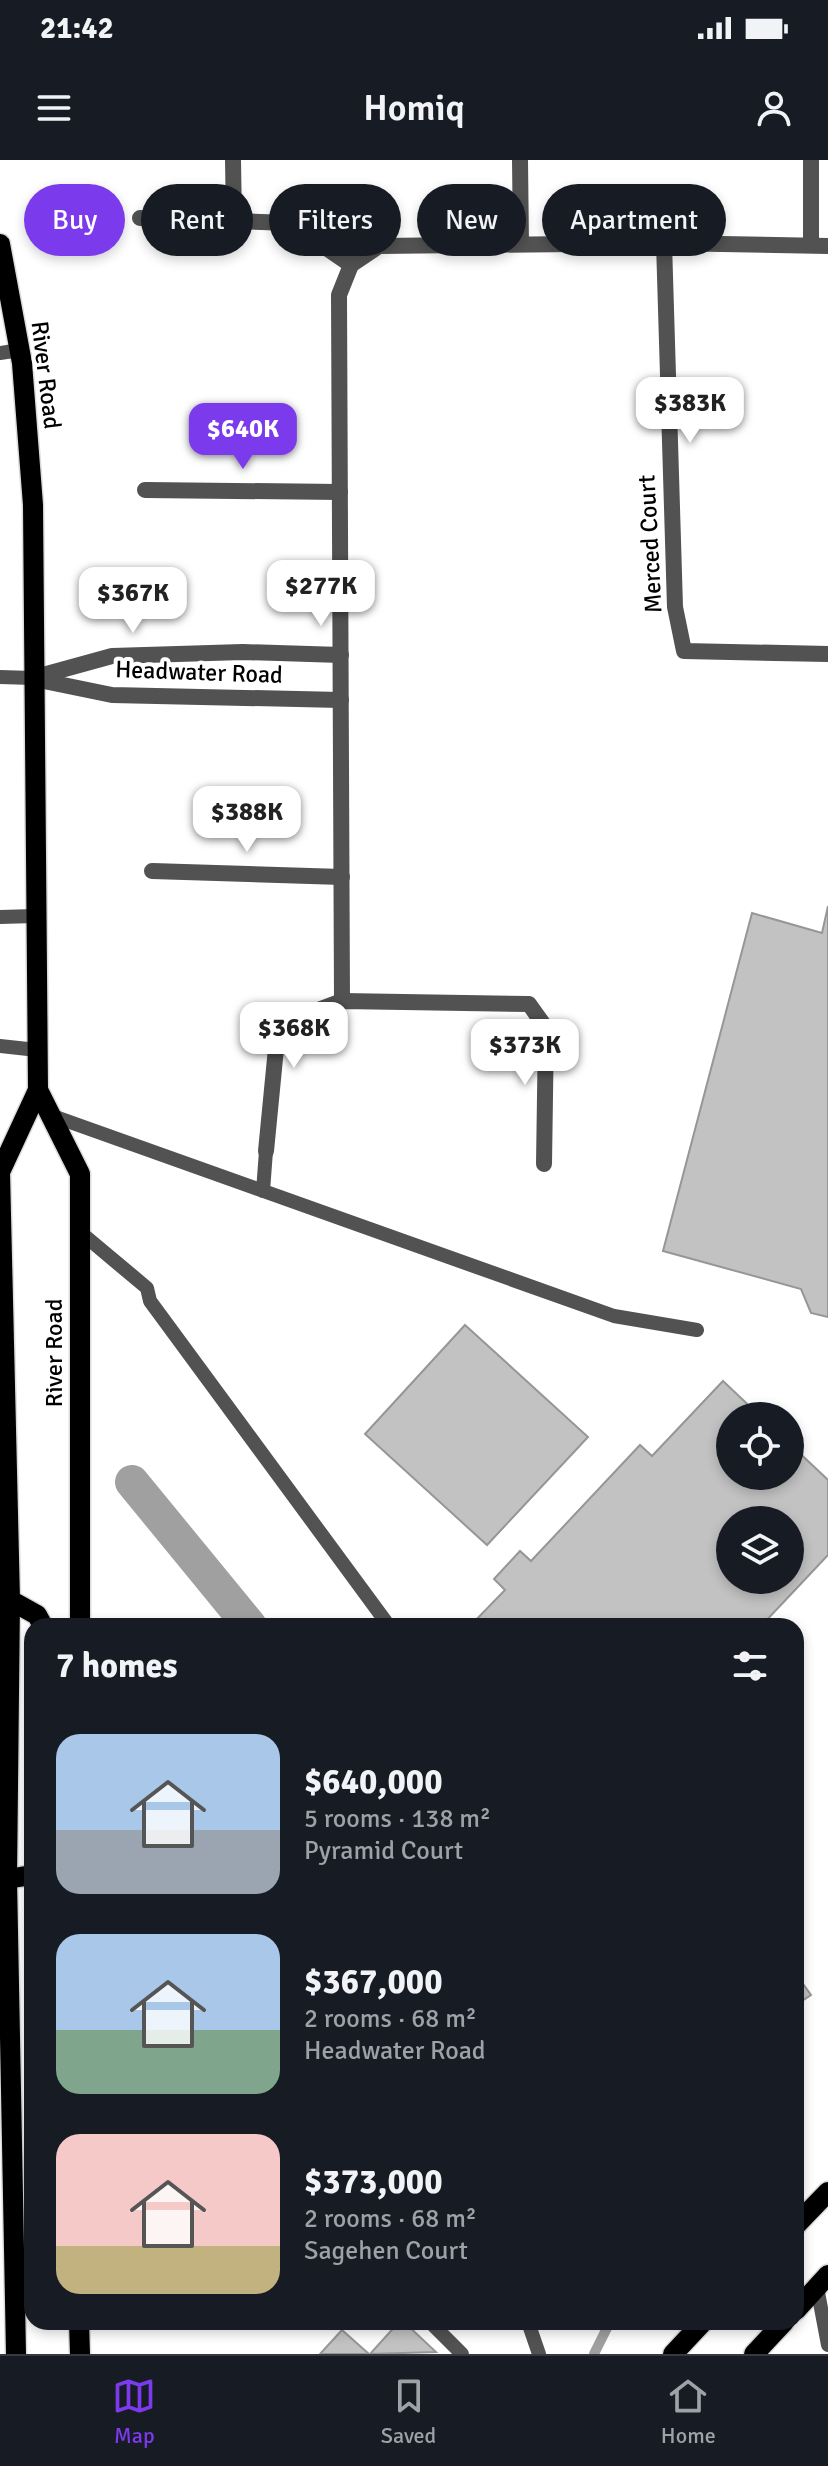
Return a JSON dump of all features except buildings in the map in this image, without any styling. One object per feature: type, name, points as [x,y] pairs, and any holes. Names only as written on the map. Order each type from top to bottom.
[{"type":"main road","name":"River Road","points":[[0,244],[10,352],[33,505],[32,678],[38,1090],[0,1172],[4,1490],[8,1533],[4,1879],[16,2354]]},
{"type":"main road","name":"River Road","points":[[38,1090],[80,1174],[80,1618]]},
{"type":"main road","points":[[5,1597],[39,1618]]},
{"type":"main road","points":[[4,1879],[24,1876]]},
{"type":"main road","points":[[804,2217],[828,2192]]},
{"type":"main road","points":[[79,2330],[80,2354]]},
{"type":"main road","points":[[673,2354],[696,2330]]},
{"type":"main road","points":[[754,2354],[776,2330]]},
{"type":"street","points":[[233,160],[233,184]]},
{"type":"street","points":[[520,160],[520,184]]},
{"type":"street","points":[[726,244],[820,245],[811,160]]},
{"type":"street","points":[[253,222],[290,223],[351,265]]},
{"type":"street","points":[[342,1001],[339,295],[351,265],[379,246],[417,245]]},
{"type":"street","name":"Merced Court","points":[[664,256],[675,607],[684,651],[828,654]]},
{"type":"street","points":[[145,490],[340,492]]},
{"type":"street","name":"Headwater Road","points":[[32,678],[112,656],[243,652],[341,655]]},
{"type":"street","name":"Headwater Road","points":[[32,678],[112,695],[341,700]]},
{"type":"street","points":[[152,871],[342,877]]},
{"type":"street","points":[[266,1151],[277,1038],[305,1015],[342,1001],[529,1004],[546,1028],[544,1164]]},
{"type":"lane","points":[[0,677],[32,678]]},
{"type":"lane","points":[[0,917],[35,916]]},
{"type":"lane","points":[[0,1046],[37,1050]]},
{"type":"lane","points":[[53,1116],[614,1316],[697,1330]]},
{"type":"lane","points":[[263,1191],[266,1151]]},
{"type":"lane","points":[[79,1238],[147,1288],[150,1301],[383,1618]]},
{"type":"lane","points":[[812,2292],[828,2345]]},
{"type":"lane","points":[[438,2330],[462,2354]]},
{"type":"lane","points":[[531,2330],[539,2354]]},
{"type":"waterway","points":[[132,1482],[243,1618]]},
{"type":"waterway","points":[[594,2354],[606,2330]]}]
